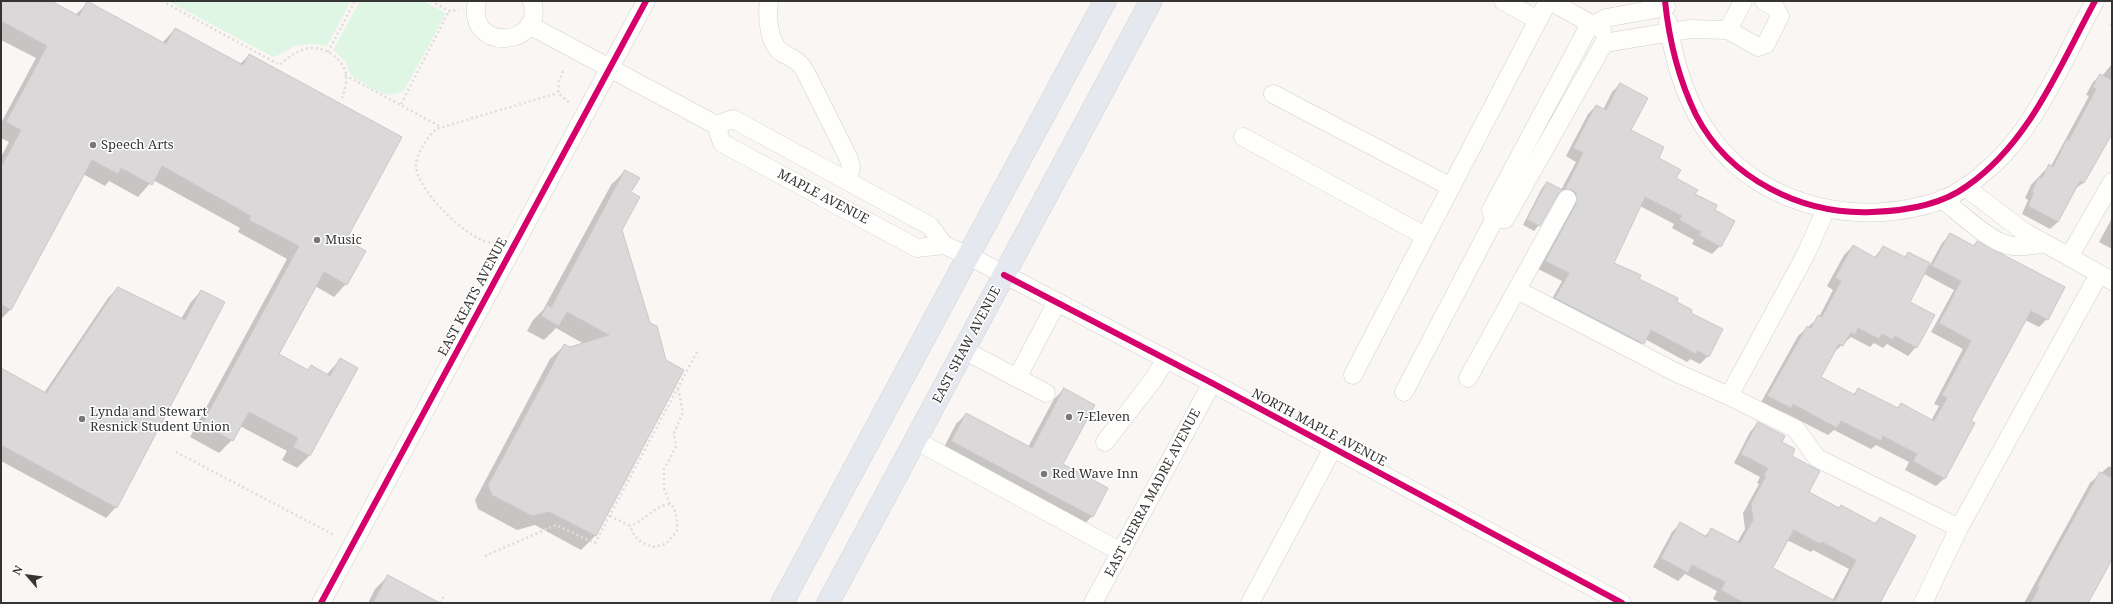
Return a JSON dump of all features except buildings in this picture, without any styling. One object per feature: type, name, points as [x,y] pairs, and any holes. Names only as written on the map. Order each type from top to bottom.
[{"type":"main road","points":[[782,603],[1105,1]]},
{"type":"main road","name":"EAST SHAW AVENUE","points":[[828,603],[1151,1]]},
{"type":"street","points":[[477,1],[476,18],[480,27],[487,34],[496,38],[505,39],[515,37],[523,32],[529,25],[533,16],[532,1]]},
{"type":"street","name":"EAST KEATS AVENUE","points":[[321,603],[646,1]]},
{"type":"street","points":[[1503,1],[1538,20]]},
{"type":"street","points":[[1353,375],[1549,1],[1618,40]]},
{"type":"street","points":[[1728,30],[1743,1]]},
{"type":"street","points":[[1494,220],[1505,219],[1604,43],[1690,29],[1728,30],[1758,47],[1766,44],[1780,16],[1775,6],[1764,1]]},
{"type":"street","points":[[1404,392],[1494,220],[1491,210],[1588,28],[1593,25],[1606,18],[1666,4],[1670,32],[1681,79],[1697,116],[1713,141],[1735,164],[1758,182],[1778,194],[1801,202],[1826,209],[1860,212],[1896,211],[1942,199],[1965,187],[1989,169],[2006,152],[2026,126],[2095,1]]},
{"type":"street","points":[[769,6],[768,21],[777,47],[801,64],[849,160],[850,167],[848,180]]},
{"type":"street","points":[[529,25],[716,125]]},
{"type":"street","points":[[1273,94],[1451,187]]},
{"type":"street","name":"MAPLE AVENUE","points":[[944,245],[917,248],[722,143],[716,125],[733,119],[848,180],[930,226],[944,245],[969,256]]},
{"type":"street","points":[[1243,138],[1426,236]]},
{"type":"street","points":[[2069,257],[2112,182]]},
{"type":"street","points":[[1923,603],[1959,528],[2105,278],[2008,221],[1965,187]]},
{"type":"street","points":[[1468,378],[1567,199]]},
{"type":"street","points":[[1942,199],[1987,235],[2001,243],[2016,246],[2045,243]]},
{"type":"street","points":[[1729,396],[1806,254],[1826,209]]},
{"type":"street","name":"NORTH MAPLE AVENUE","points":[[969,256],[1212,383],[1622,603]]},
{"type":"street","points":[[1517,290],[1677,373],[1729,396],[1796,429],[1817,458],[1959,528]]},
{"type":"street","points":[[1017,378],[1057,302]]},
{"type":"street","points":[[964,350],[1046,393]]},
{"type":"street","points":[[1105,442],[1153,380],[1166,359]]},
{"type":"street","name":"EAST SIERRA MADRE AVENUE","points":[[1093,603],[1212,383]]},
{"type":"street","points":[[915,440],[1121,552]]},
{"type":"street","points":[[1250,603],[1333,448]]},
{"type":"path","points":[[162,1],[280,65],[290,55],[303,48],[319,48],[328,52],[336,58],[345,70],[346,84],[342,98]]},
{"type":"path","points":[[328,52],[355,1]]},
{"type":"path","points":[[431,1],[449,11],[459,10]]},
{"type":"path","points":[[401,104],[449,11]]},
{"type":"path","points":[[558,93],[560,81],[564,71]]},
{"type":"path","points":[[345,75],[442,127]]},
{"type":"path","points":[[558,93],[567,102],[574,106]]},
{"type":"path","points":[[501,243],[492,244],[464,230],[425,188],[416,167],[418,158],[430,136],[436,129],[558,93]]},
{"type":"path","points":[[485,556],[556,525],[595,543],[698,350]]},
{"type":"path","points":[[610,516],[630,526],[634,535],[641,542],[653,547],[666,544],[677,531],[677,520],[674,508],[670,504],[664,488],[664,469],[676,446],[674,433],[683,412],[678,388]]},
{"type":"path","points":[[176,452],[334,535]]},
{"type":"path","points":[[630,526],[641,521],[661,505],[670,504]]},
{"type":"path","points":[[440,603],[445,594]]},
{"type":"green space","points":[[168,1],[351,1],[327,46],[313,44],[299,45],[273,57]]},
{"type":"green space","points":[[360,1],[423,1],[446,13],[405,89],[399,93],[385,94],[350,75],[346,62],[333,50]]},
{"type":"cycle path","points":[[321,603],[646,1]]},
{"type":"cycle path","points":[[1665,1],[1672,45],[1690,102],[1710,138],[1728,158],[1748,175],[1770,189],[1794,200],[1820,207],[1846,211],[1872,212],[1909,209],[1934,203],[1956,193],[1989,168],[2009,148],[2026,126],[2055,77],[2095,1]]},
{"type":"cycle path","points":[[1004,275],[1212,383],[1622,603]]},
{"type":"place","name":"Speech Arts","points":[[93,145]]},
{"type":"place","name":"Music","points":[[317,240]]},
{"type":"place","name":"7-Eleven","points":[[1069,417]]},
{"type":"place","name":"Lynda and Stewart Resnick Student Union","points":[[82,419]]},
{"type":"place","name":"Red Wave Inn","points":[[1044,474]]}]
